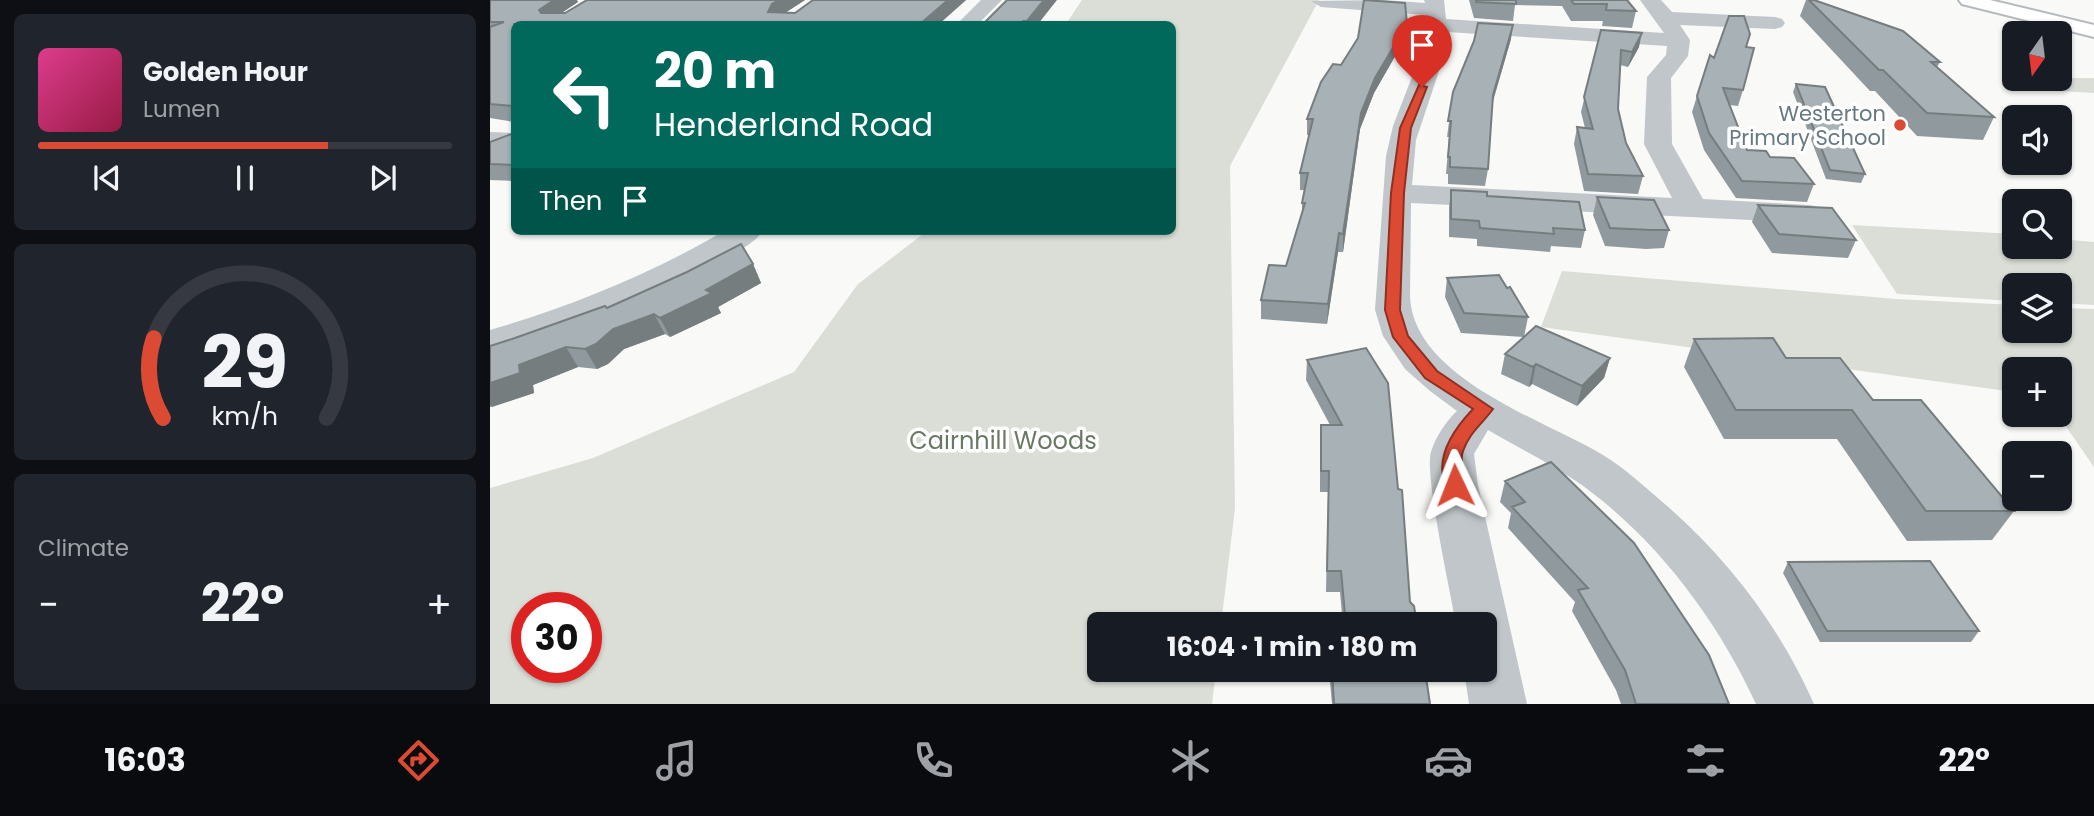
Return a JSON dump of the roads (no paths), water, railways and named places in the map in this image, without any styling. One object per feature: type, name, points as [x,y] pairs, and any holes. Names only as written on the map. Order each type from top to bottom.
[{"type":"street","points":[[970,21],[992,0]]},
{"type":"street","points":[[1650,0],[1673,29],[1677,56],[1659,77],[1658,144],[1691,206]]},
{"type":"street","points":[[1969,0],[2028,17],[2094,31]]},
{"type":"street","points":[[1321,1],[1673,29],[1775,23]]},
{"type":"street","points":[[1437,11],[1431,66],[1405,128],[1398,193],[1393,310],[1401,337],[1431,375],[1484,409],[1591,468],[1635,505],[1700,568],[1751,637],[1785,704]]},
{"type":"street","points":[[490,140],[511,141]]},
{"type":"street","points":[[1398,193],[1836,215]]},
{"type":"street","points":[[490,342],[526,332],[603,303],[707,255],[740,235]]},
{"type":"street","points":[[1480,612],[1455,485],[1452,454],[1464,429],[1484,409]]},
{"type":"street","points":[[1494,682],[1498,704]]},
{"type":"place","name":"Westerton Primary School","points":[[1900,125]]},
{"type":"park label","name":"Cairnhill Woods","points":[[1003,440]]}]
